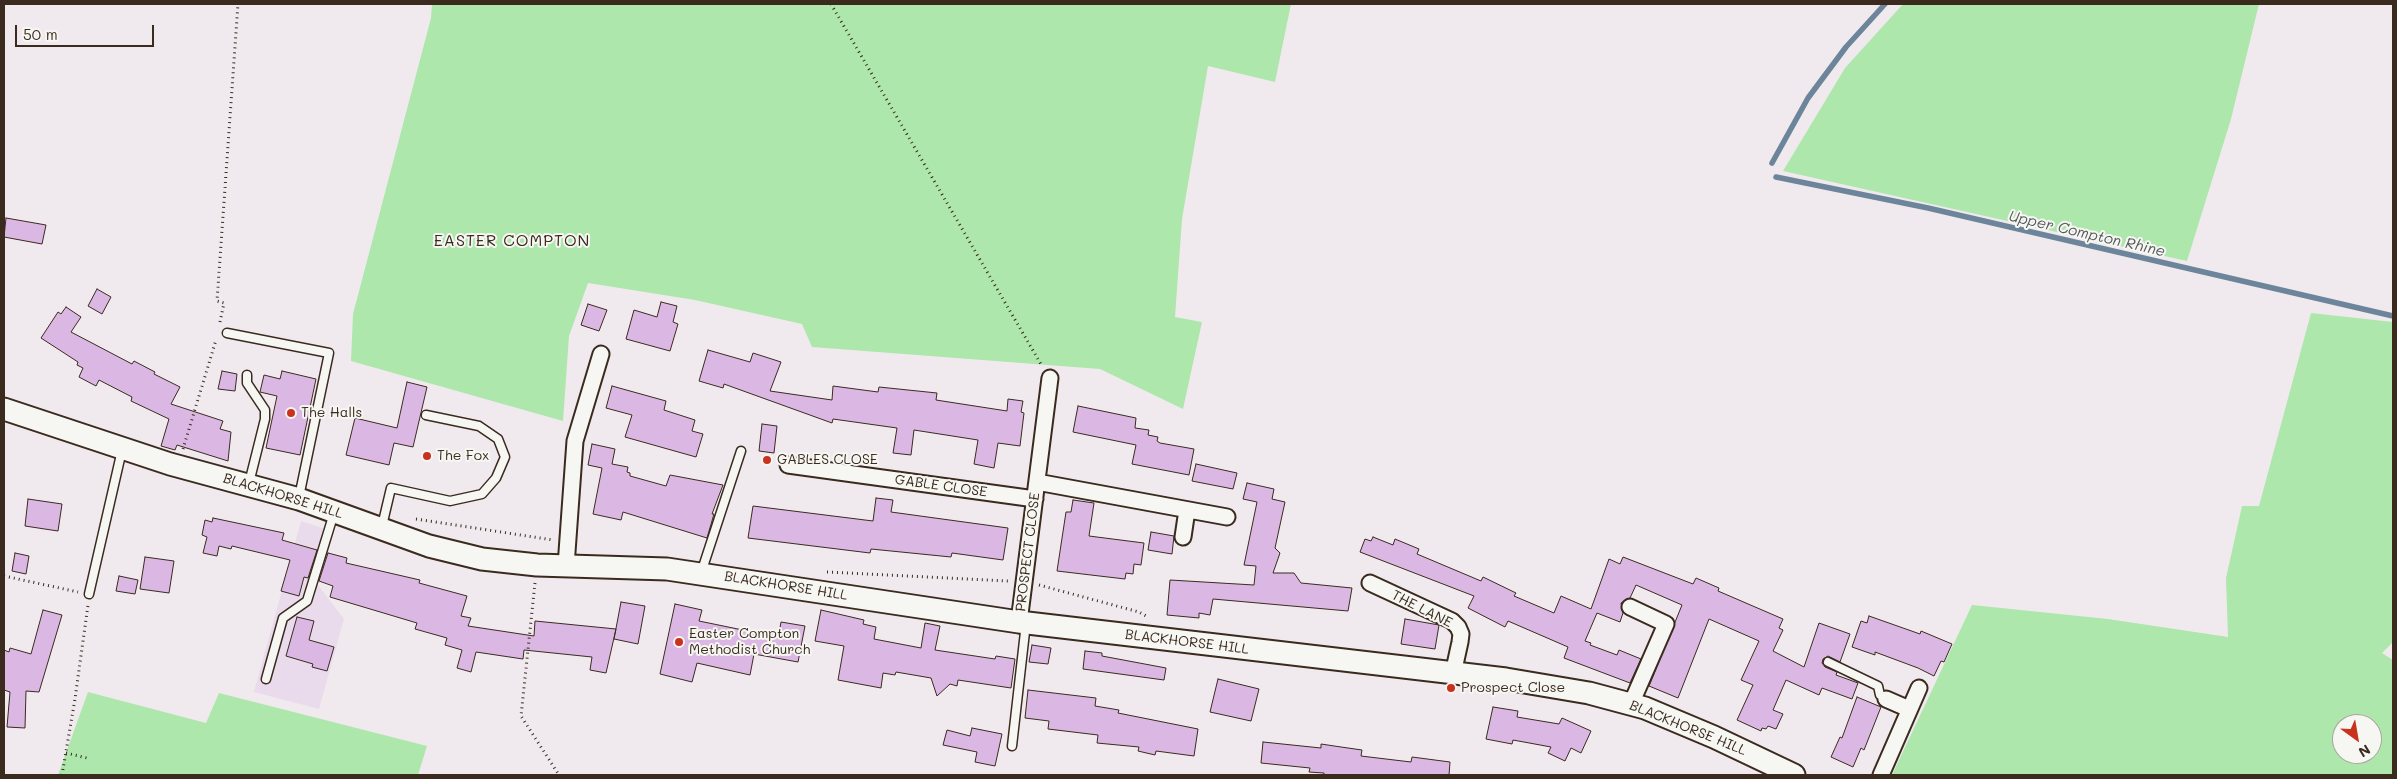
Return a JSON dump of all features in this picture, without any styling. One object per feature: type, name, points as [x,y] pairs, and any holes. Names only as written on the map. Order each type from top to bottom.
[{"type":"main road","name":"BLACKHORSE HILL","points":[[4,409],[122,450],[298,499],[334,510],[429,546],[482,559],[537,565],[631,566],[700,573],[1023,622],[1506,679],[1589,692],[1631,704],[1714,737],[1794,775]]},
{"type":"street","points":[[566,566],[575,441],[602,354]]},
{"type":"street","name":"PROSPECT CLOSE","points":[[1023,622],[1035,498],[1050,378]]},
{"type":"street","name":"GABLE CLOSE","points":[[788,465],[1035,498]]},
{"type":"street","name":"PROSPECT CLOSE","points":[[1037,482],[1227,517]]},
{"type":"street","points":[[1183,538],[1187,510]]},
{"type":"street","name":"THE LANE","points":[[1370,583],[1452,620],[1461,634],[1453,674]]},
{"type":"street","points":[[1630,608],[1666,624],[1631,704]]},
{"type":"street","points":[[1881,775],[1918,688]]},
{"type":"street","points":[[1886,699],[1909,709]]},
{"type":"lane","points":[[228,333],[329,354],[298,499]]},
{"type":"lane","points":[[248,375],[247,383],[265,410],[265,419],[249,485]]},
{"type":"lane","points":[[381,528],[391,488],[450,500],[482,494],[496,478],[505,457],[498,439],[479,426],[426,415]]},
{"type":"lane","points":[[88,594],[122,450]]},
{"type":"lane","points":[[700,573],[740,451]]},
{"type":"lane","points":[[266,680],[283,618],[307,601],[334,510]]},
{"type":"lane","points":[[1012,746],[1023,622]]},
{"type":"lane","points":[[1828,662],[1878,686],[1880,695],[1886,699]]},
{"type":"path","points":[[218,331],[224,304],[217,301],[238,4]]},
{"type":"path","points":[[831,4],[1050,378]]},
{"type":"path","points":[[178,467],[217,338]]},
{"type":"path","points":[[537,565],[521,716],[559,775]]},
{"type":"path","points":[[4,576],[88,594],[75,699],[62,775]]},
{"type":"path","points":[[66,753],[87,758]]},
{"type":"shaded area","points":[[301,521],[334,532],[318,585],[344,619],[319,709],[254,692]]},
{"type":"green space","points":[[432,4],[1291,4],[1275,82],[1208,66],[1182,219],[1175,317],[1202,322],[1183,409],[1100,369],[812,347],[802,324],[695,300],[588,283],[569,336],[563,421],[351,361],[353,314],[431,18]]},
{"type":"green space","points":[[1903,4],[2259,4],[2231,119],[2187,261],[1783,171],[1845,68]]},
{"type":"green space","points":[[2311,313],[2393,322],[2393,642],[2382,653],[2393,660],[2393,775],[1892,775],[1972,605],[2108,619],[2228,637],[2226,578],[2242,506],[2259,506]]},
{"type":"green space","points":[[88,692],[206,723],[219,693],[427,746],[418,775],[58,775]]},
{"type":"building","points":[[6,218],[46,225],[42,244],[4,237]]},
{"type":"building","points":[[97,289],[111,297],[102,314],[88,306]]},
{"type":"building","points":[[661,302],[677,306],[673,322],[678,324],[670,351],[626,339],[634,310],[657,317]]},
{"type":"building","points":[[588,304],[607,310],[599,331],[581,325]]},
{"type":"building","points":[[66,307],[81,317],[71,332],[132,364],[134,361],[180,387],[171,404],[223,421],[220,429],[231,432],[228,461],[177,445],[175,450],[161,446],[169,419],[131,401],[132,397],[99,380],[96,386],[79,377],[83,368],[77,365],[78,362],[41,338],[58,312],[61,314]]},
{"type":"building","points":[[708,350],[750,362],[753,353],[781,362],[770,391],[832,400],[833,386],[878,392],[879,387],[937,393],[936,400],[1007,411],[1008,399],[1023,401],[1021,412],[1024,413],[1020,446],[998,443],[994,468],[974,464],[978,440],[914,430],[911,455],[893,453],[897,428],[833,419],[832,423],[724,384],[723,388],[699,381]]},
{"type":"building","points":[[222,371],[237,374],[235,391],[218,389]]},
{"type":"building","name":"The Halls","points":[[282,371],[316,379],[300,455],[266,448],[277,396],[260,392],[264,375],[280,379]]},
{"type":"building","points":[[407,382],[427,387],[413,447],[394,443],[389,465],[346,455],[355,418],[397,428]]},
{"type":"building","points":[[612,386],[666,401],[664,410],[695,420],[692,431],[703,434],[696,457],[625,437],[632,415],[606,408]]},
{"type":"building","points":[[1078,406],[1136,418],[1135,428],[1149,430],[1148,435],[1158,437],[1157,441],[1160,443],[1194,449],[1189,475],[1132,464],[1136,445],[1073,432]]},
{"type":"building","points":[[762,424],[777,426],[774,453],[759,451]]},
{"type":"building","points":[[592,444],[615,449],[612,464],[628,467],[627,472],[630,473],[630,476],[666,486],[670,475],[723,485],[712,514],[714,514],[707,538],[623,512],[621,520],[593,514],[602,468],[588,465]]},
{"type":"building","points":[[1196,464],[1237,473],[1233,489],[1192,481]]},
{"type":"building","points":[[1247,483],[1274,489],[1272,499],[1285,502],[1275,548],[1280,553],[1273,573],[1294,573],[1301,583],[1352,588],[1348,611],[1213,599],[1210,615],[1199,613],[1199,618],[1167,615],[1170,580],[1254,585],[1256,566],[1244,565],[1257,502],[1243,499]]},
{"type":"building","points":[[876,498],[893,500],[891,512],[1008,528],[1003,560],[952,553],[951,557],[871,549],[870,553],[748,538],[753,506],[873,521]]},
{"type":"building","points":[[28,499],[62,504],[58,531],[25,526]]},
{"type":"building","points":[[1073,500],[1094,503],[1089,536],[1144,543],[1141,565],[1134,564],[1133,574],[1126,573],[1125,579],[1057,571],[1066,512],[1071,512]]},
{"type":"building","points":[[213,518],[284,533],[282,540],[317,550],[308,578],[304,577],[299,596],[281,591],[290,560],[232,546],[231,549],[219,546],[217,556],[203,553],[207,537],[202,535],[205,520],[212,522]]},
{"type":"building","points":[[1151,532],[1174,536],[1172,554],[1148,550]]},
{"type":"building","points":[[1373,537],[1393,545],[1395,539],[1419,549],[1417,554],[1481,581],[1483,577],[1516,593],[1514,596],[1554,613],[1561,596],[1591,609],[1609,559],[1620,564],[1623,557],[1693,584],[1696,578],[1719,588],[1718,591],[1783,619],[1779,628],[1783,630],[1773,651],[1804,667],[1819,623],[1850,634],[1840,662],[1828,656],[1823,659],[1822,663],[1825,667],[1837,672],[1836,675],[1858,683],[1852,699],[1822,688],[1819,695],[1786,680],[1773,710],[1783,714],[1776,729],[1768,726],[1766,729],[1762,728],[1761,731],[1737,720],[1753,685],[1741,680],[1759,641],[1709,619],[1678,698],[1649,686],[1682,605],[1636,585],[1630,598],[1621,603],[1623,613],[1620,622],[1597,613],[1585,641],[1591,643],[1590,645],[1617,655],[1619,650],[1641,659],[1630,683],[1564,658],[1568,647],[1508,621],[1505,627],[1468,608],[1474,596],[1360,552],[1365,539],[1371,541]]},
{"type":"building","points":[[15,553],[29,556],[26,574],[12,571]]},
{"type":"building","points":[[328,553],[347,558],[346,563],[420,580],[419,583],[467,596],[461,616],[471,618],[468,626],[534,636],[535,621],[616,629],[606,673],[590,670],[592,657],[524,650],[523,659],[476,652],[471,672],[457,668],[462,650],[445,645],[447,638],[415,629],[417,623],[330,597],[333,586],[319,581]]},
{"type":"building","points":[[145,557],[174,561],[169,593],[140,589]]},
{"type":"building","points":[[119,576],[138,580],[135,594],[116,591]]},
{"type":"building","points":[[621,602],[645,606],[638,644],[614,639]]},
{"type":"building","points":[[675,604],[702,610],[699,621],[767,635],[767,631],[779,633],[781,622],[805,626],[798,662],[754,654],[750,675],[697,663],[692,682],[660,674]]},
{"type":"building","points":[[43,610],[62,615],[39,692],[26,691],[25,728],[7,727],[10,692],[4,690],[4,650],[9,652],[10,648],[31,654]]},
{"type":"building","points":[[821,610],[864,620],[863,624],[876,627],[874,639],[921,648],[925,623],[940,626],[935,650],[995,659],[996,656],[1015,659],[1011,688],[958,680],[957,686],[950,684],[937,696],[931,678],[896,672],[895,675],[883,673],[881,688],[838,680],[844,646],[815,641]]},
{"type":"building","points":[[1869,616],[1920,634],[1921,631],[1952,644],[1944,662],[1941,661],[1934,676],[1875,652],[1875,655],[1852,647],[1861,621],[1867,623]]},
{"type":"building","points":[[297,617],[314,621],[309,640],[334,647],[327,671],[312,667],[313,664],[286,656]]},
{"type":"building","points":[[1405,619],[1439,625],[1435,649],[1401,644]]},
{"type":"building","points":[[1032,645],[1051,648],[1048,664],[1029,662]]},
{"type":"building","points":[[1085,651],[1102,653],[1102,656],[1166,668],[1164,680],[1083,669]]},
{"type":"building","points":[[1218,679],[1259,689],[1251,721],[1210,712]]},
{"type":"building","points":[[1028,690],[1096,698],[1095,706],[1119,710],[1118,713],[1198,729],[1194,756],[1156,751],[1155,755],[1138,751],[1139,747],[1097,743],[1098,735],[1048,729],[1049,721],[1025,718]]},
{"type":"building","points":[[1857,697],[1881,707],[1864,750],[1861,748],[1853,767],[1831,757],[1840,737],[1842,738]]},
{"type":"building","points":[[1493,707],[1518,711],[1517,717],[1559,724],[1562,718],[1591,731],[1581,753],[1571,748],[1565,761],[1548,753],[1551,747],[1513,740],[1512,744],[1486,739]]},
{"type":"building","points":[[972,728],[1002,734],[995,766],[975,762],[977,752],[943,745],[947,730],[970,736]]},
{"type":"building","points":[[1263,742],[1321,748],[1321,744],[1362,750],[1361,756],[1411,762],[1412,757],[1450,762],[1449,775],[1324,775],[1324,773],[1309,772],[1310,768],[1261,763]]},
{"type":"waterway","points":[[1772,163],[1808,98],[1846,47],[1885,4]]},
{"type":"waterway","name":"Upper Compton Rhine","points":[[1776,177],[1928,208],[2393,316]]},
{"type":"place","name":"The Halls","points":[[291,413]]},
{"type":"place","name":"The Fox","points":[[427,456]]},
{"type":"place","name":"GABLES CLOSE","points":[[767,460]]},
{"type":"place","name":"Easter Compton Methodist Church","points":[[679,642]]},
{"type":"place","name":"Prospect Close","points":[[1451,688]]},
{"type":"district","name":"EASTER COMPTON","points":[[512,241]]}]
